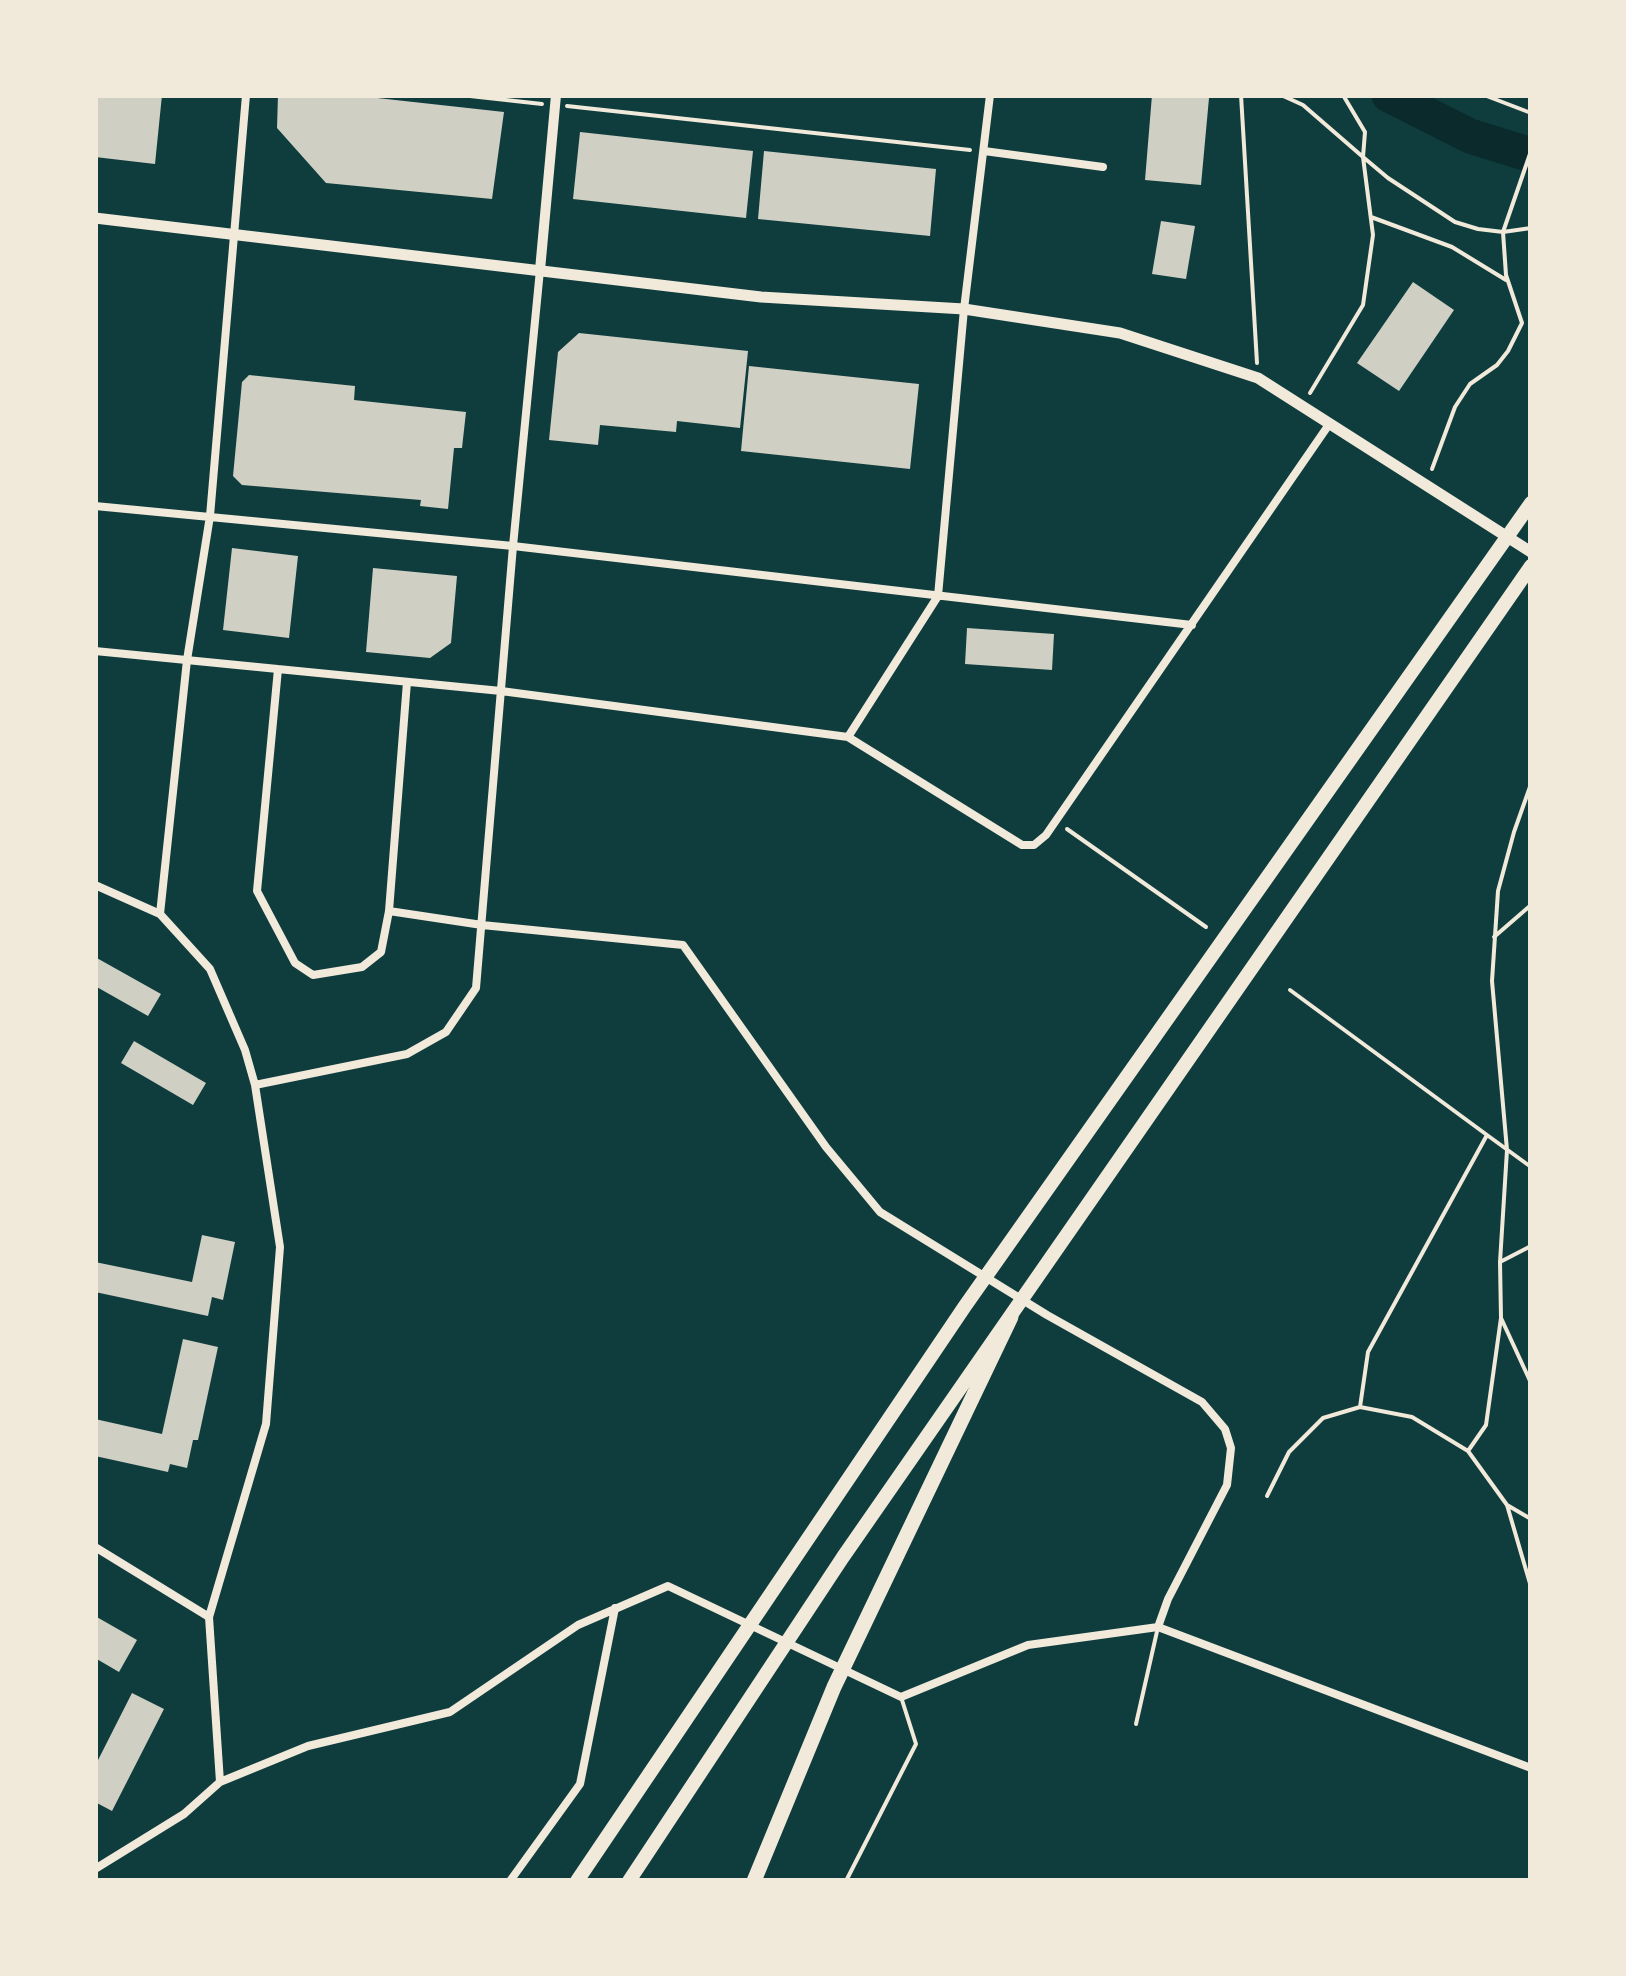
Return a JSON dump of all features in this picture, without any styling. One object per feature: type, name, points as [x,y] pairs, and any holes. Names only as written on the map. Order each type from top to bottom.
[{"type":"highway","points":[[577,1881],[964,1306],[1531,504]]},
{"type":"highway","points":[[629,1881],[832,1573],[1531,566]]},
{"type":"highway","points":[[754,1881],[834,1688],[1006,1323]]},
{"type":"main road","points":[[95,218],[761,296],[964,310],[1120,333],[1258,378],[1531,552]]},
{"type":"street","points":[[160,914],[187,660],[210,516],[246,95]]},
{"type":"street","points":[[848,737],[938,596],[964,310],[990,95]]},
{"type":"street","points":[[255,1085],[407,1054],[446,1032],[476,988],[556,100]]},
{"type":"street","points":[[984,151],[1103,166]]},
{"type":"street","points":[[95,651],[501,692],[848,737],[1022,845],[1034,844],[1056,820],[1330,422]]},
{"type":"street","points":[[95,506],[513,546],[1192,624]]},
{"type":"street","points":[[278,669],[258,891],[295,963],[313,975],[362,967],[381,952],[389,911],[407,682]]},
{"type":"street","points":[[95,885],[160,914],[210,969],[245,1050],[255,1085],[280,1246],[266,1424],[209,1617],[220,1782]]},
{"type":"street","points":[[389,911],[482,925],[684,945],[826,1147],[880,1212],[1046,1315],[1202,1402],[1225,1429],[1231,1448],[1228,1485],[1168,1599],[1158,1626]]},
{"type":"street","points":[[95,1547],[209,1617]]},
{"type":"street","points":[[95,1869],[184,1814],[220,1782],[308,1746],[450,1712],[578,1624],[668,1586],[901,1697],[1028,1644],[1158,1626],[1531,1768]]},
{"type":"street","points":[[510,1881],[580,1784],[615,1608]]},
{"type":"lane","points":[[1136,1724],[1158,1626]]},
{"type":"lane","points":[[846,1881],[916,1744],[901,1697]]},
{"type":"path","points":[[460,95],[556,100],[984,151]]},
{"type":"path","points":[[1241,95],[1258,378]]},
{"type":"path","points":[[1280,95],[1303,106],[1363,157],[1455,222],[1503,232],[1531,228]]},
{"type":"path","points":[[1302,405],[1363,305],[1373,235],[1363,157],[1366,132],[1343,95]]},
{"type":"path","points":[[1484,95],[1531,113]]},
{"type":"path","points":[[1426,485],[1455,407],[1470,384],[1497,365],[1522,323],[1504,260],[1503,232],[1531,151]]},
{"type":"path","points":[[1370,217],[1452,247],[1510,284]]},
{"type":"path","points":[[1468,1451],[1486,1425],[1501,1318],[1506,1150],[1492,981],[1498,891],[1531,784]]},
{"type":"path","points":[[1056,820],[1206,927]]},
{"type":"path","points":[[1494,937],[1531,905]]},
{"type":"path","points":[[1290,990],[1531,1167]]},
{"type":"path","points":[[1360,1407],[1368,1352],[1487,1135]]},
{"type":"path","points":[[1500,1262],[1531,1246]]},
{"type":"path","points":[[1501,1318],[1531,1383]]},
{"type":"path","points":[[1267,1496],[1289,1452],[1323,1418],[1360,1407],[1412,1417],[1468,1451],[1508,1505],[1531,1586]]},
{"type":"path","points":[[1508,1505],[1531,1519]]},
{"type":"building","points":[[95,95],[162,95],[155,164],[95,157]]},
{"type":"building","points":[[278,95],[350,95],[504,112],[492,199],[326,183],[277,128]]},
{"type":"building","points":[[1152,95],[1209,98],[1201,185],[1145,180]]},
{"type":"building","points":[[580,132],[753,151],[746,218],[573,199]]},
{"type":"building","points":[[764,151],[936,169],[930,236],[758,219]]},
{"type":"building","points":[[1161,221],[1195,226],[1186,279],[1152,274]]},
{"type":"building","points":[[1413,282],[1454,310],[1399,391],[1357,363]]},
{"type":"building","points":[[579,333],[748,351],[740,428],[677,421],[676,432],[600,425],[598,445],[549,440],[558,352]]},
{"type":"building","points":[[749,366],[919,384],[910,469],[741,451]]},
{"type":"building","points":[[249,375],[355,386],[354,400],[466,412],[462,448],[454,448],[448,509],[420,506],[421,500],[242,485],[233,476],[242,382]]},
{"type":"building","points":[[232,548],[298,556],[289,638],[223,630]]},
{"type":"building","points":[[373,568],[457,576],[451,643],[430,658],[366,652]]},
{"type":"building","points":[[967,628],[1054,634],[1052,670],[965,664]]},
{"type":"building","points":[[95,957],[161,994],[148,1016],[95,986]]},
{"type":"building","points":[[134,1041],[206,1083],[193,1105],[121,1063]]},
{"type":"building","points":[[202,1235],[235,1242],[223,1300],[212,1297],[208,1316],[95,1292],[95,1262],[192,1282]]},
{"type":"building","points":[[183,1339],[218,1347],[198,1440],[193,1440],[187,1468],[170,1464],[168,1472],[95,1456],[95,1419],[162,1434]]},
{"type":"building","points":[[95,1616],[137,1640],[119,1672],[95,1658]]},
{"type":"building","points":[[132,1693],[164,1709],[112,1811],[95,1802],[95,1766]]},
{"type":"waterway","points":[[1389,95],[1470,136],[1531,155]]}]
